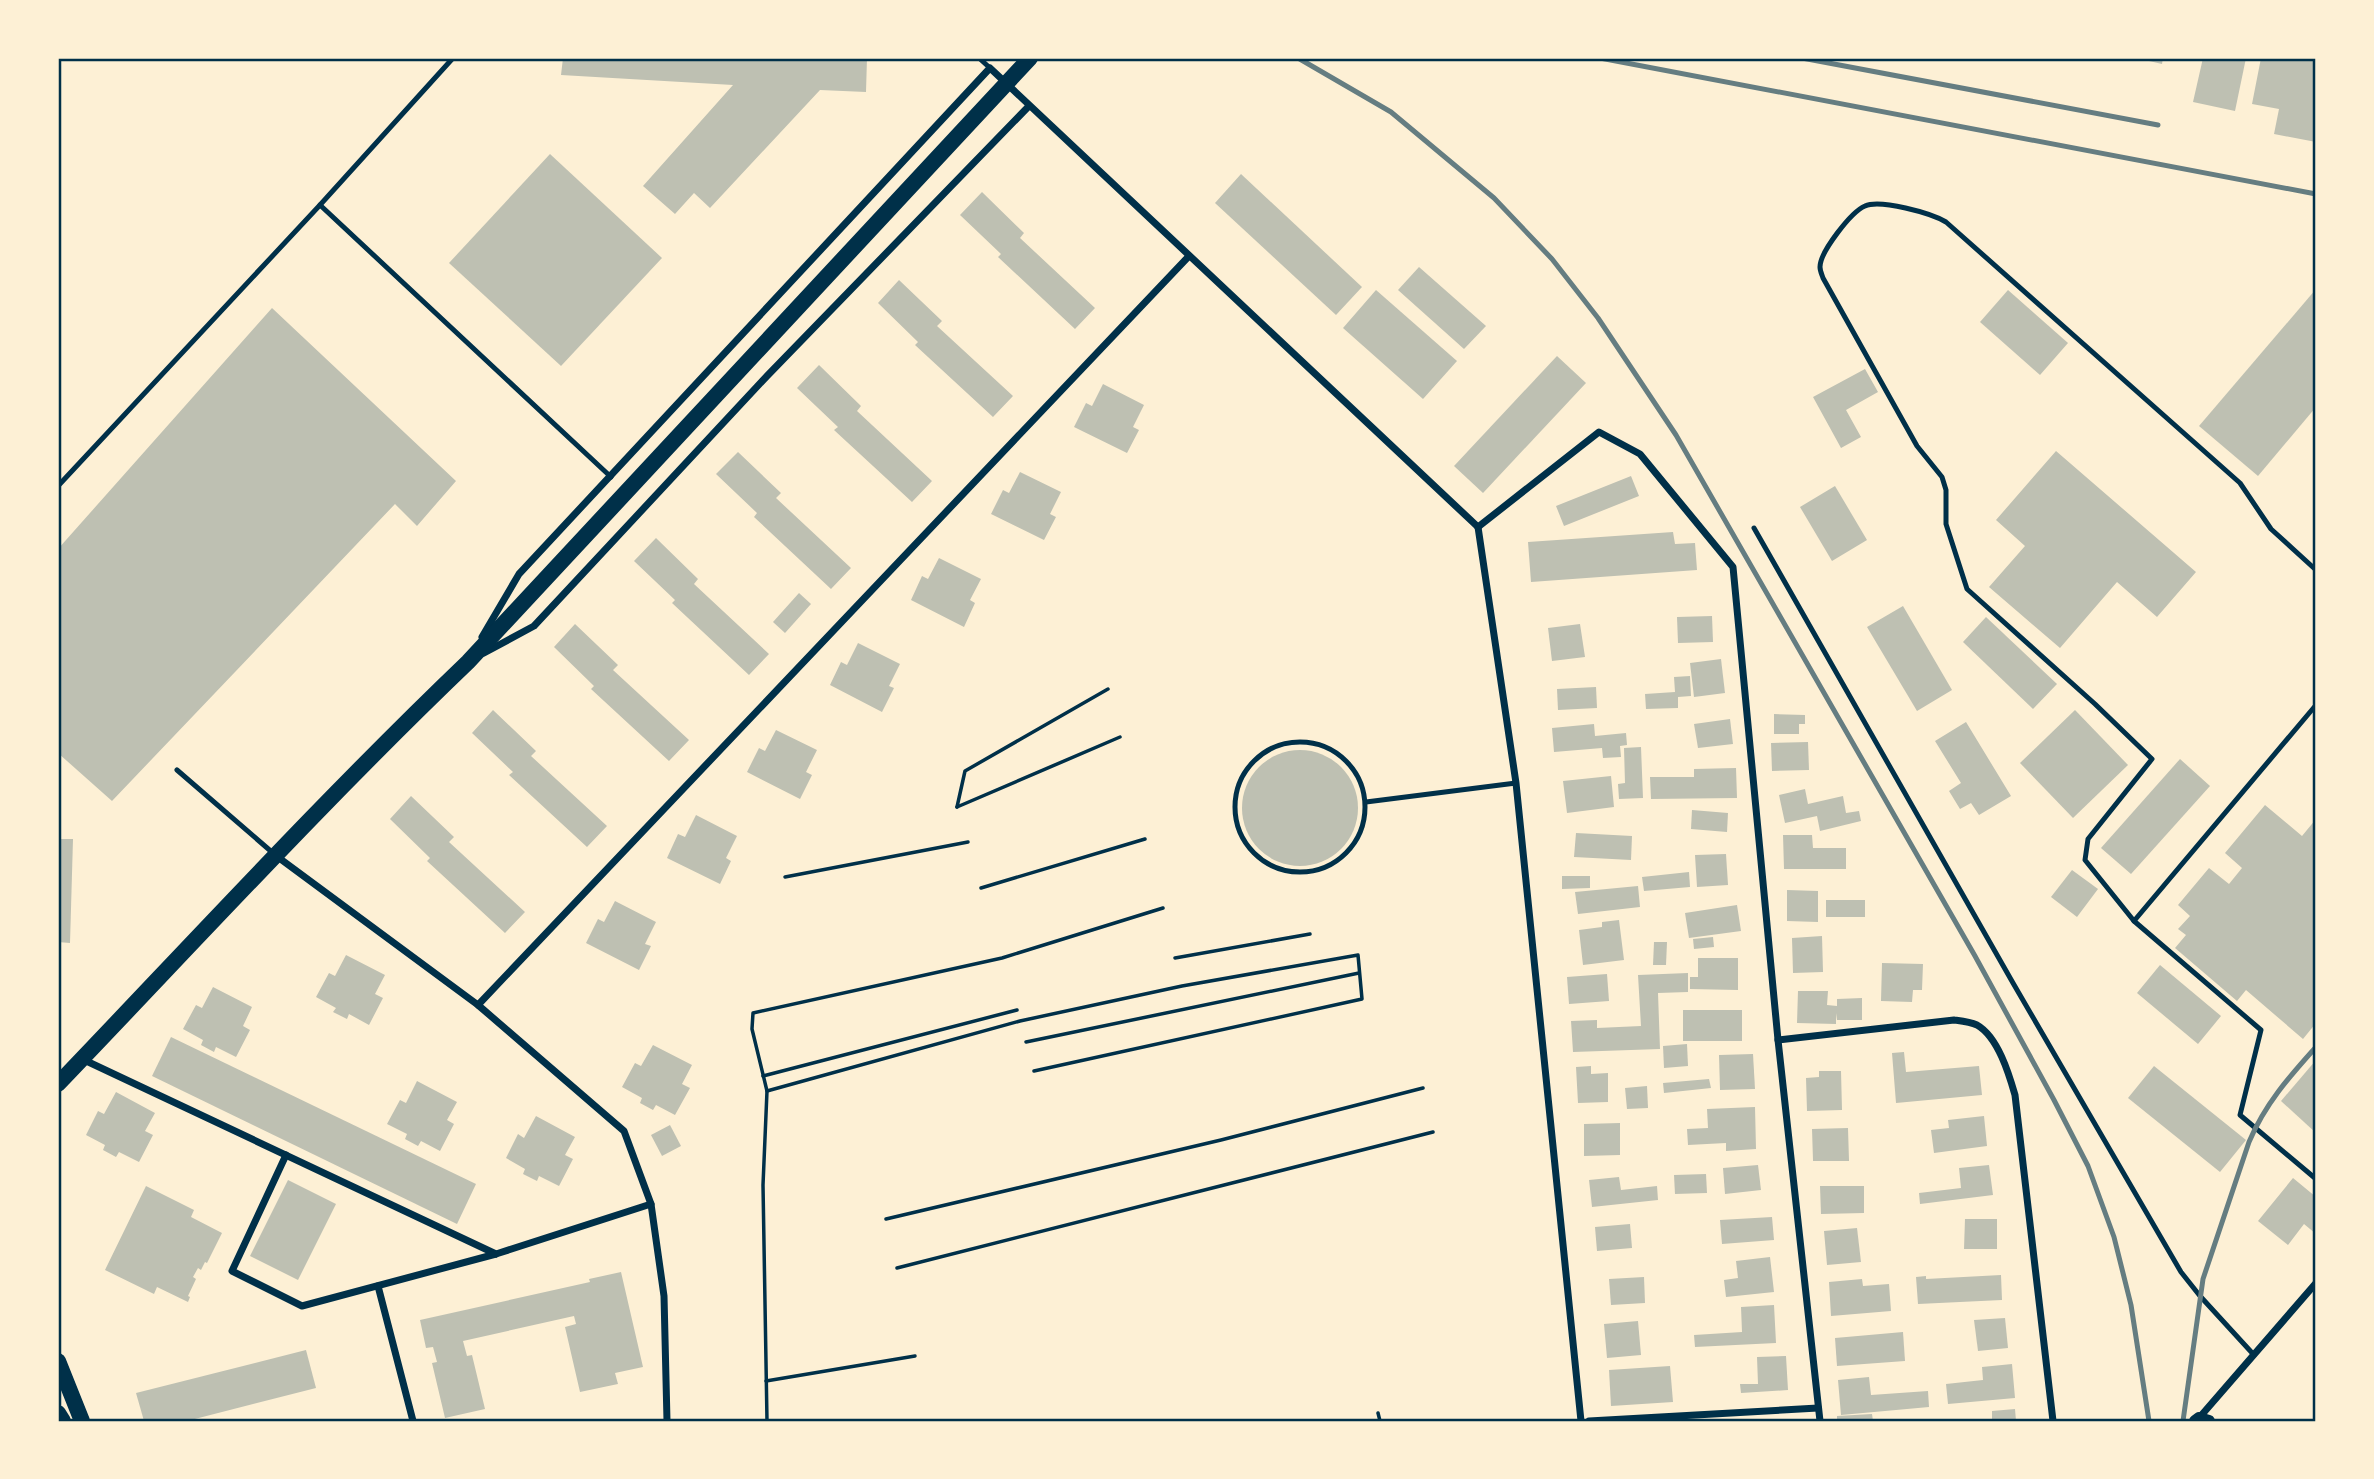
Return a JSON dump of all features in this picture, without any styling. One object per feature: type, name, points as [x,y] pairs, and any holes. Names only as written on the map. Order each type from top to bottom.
[{"type":"main road","points":[[58,1084],[274,854],[468,662],[1030,58]]},
{"type":"main road","points":[[58,1361],[82,1421]]},
{"type":"main road","points":[[58,1413],[63,1421]]},
{"type":"street","points":[[468,662],[519,574],[990,68],[1478,527],[1516,783],[1581,1421]]},
{"type":"street","points":[[468,662],[534,626],[767,376],[1029,106]]},
{"type":"street","points":[[478,1005],[1189,256]]},
{"type":"street","points":[[1478,527],[1599,432],[1640,454],[1733,567],[1778,1040],[1820,1421]]},
{"type":"street","points":[[274,854],[478,1005],[624,1131],[651,1204],[664,1296],[667,1421]]},
{"type":"street","points":[[1778,1040],[1954,1020],[1978,1025],[1990,1039],[2007,1066],[2015,1095],[2053,1421]]},
{"type":"street","points":[[82,1059],[496,1254]]},
{"type":"street","points":[[286,1155],[232,1271],[302,1306],[496,1254],[651,1204]]},
{"type":"street","points":[[2201,1420],[2316,1283]]},
{"type":"street","points":[[379,1286],[413,1421]]},
{"type":"street","points":[[1589,1421],[1818,1408]]},
{"type":"lane","points":[[58,486],[453,58]]},
{"type":"lane","points":[[979,58],[990,68]]},
{"type":"lane","points":[[2316,570],[2271,529],[2240,483],[1946,222],[1933,214],[1874,204],[1863,206],[1826,248],[1820,268],[1823,278],[1917,446],[1942,477],[1946,490],[1946,524],[1967,589],[2152,759],[2088,839],[2085,860],[2134,921],[2261,1030],[2240,1115],[2316,1179]]},
{"type":"lane","points":[[320,205],[611,477]]},
{"type":"lane","points":[[1754,528],[2012,983],[2181,1272],[2253,1355]]},
{"type":"lane","points":[[2134,921],[2316,705]]},
{"type":"lane","points":[[1291,743],[1316,744],[1338,754],[1355,772],[1366,802],[1361,831],[1348,852],[1328,866],[1303,872],[1279,868],[1257,856],[1242,836],[1236,812],[1238,788],[1250,767],[1268,751],[1291,743]]},
{"type":"lane","points":[[177,770],[274,854]]},
{"type":"lane","points":[[1366,802],[1516,783]]},
{"type":"path","points":[[1108,689],[965,771],[957,807],[1119,737]]},
{"type":"path","points":[[981,888],[1145,839]]},
{"type":"path","points":[[785,877],[968,842]]},
{"type":"path","points":[[767,1421],[763,1185],[767,1091],[752,1029],[753,1013],[1002,958],[1163,908]]},
{"type":"path","points":[[1175,958],[1310,934]]},
{"type":"path","points":[[767,1091],[1020,1021],[1182,986],[1357,955],[1362,999],[1034,1070]]},
{"type":"path","points":[[1026,1042],[1359,973]]},
{"type":"path","points":[[763,1076],[1017,1010]]},
{"type":"path","points":[[886,1219],[1221,1140],[1423,1088]]},
{"type":"path","points":[[897,1268],[1433,1132]]},
{"type":"path","points":[[766,1381],[915,1356]]},
{"type":"path","points":[[1378,1413],[1380,1421]]},
{"type":"building","points":[[563,58],[867,58],[866,92],[820,90],[710,208],[694,193],[675,214],[643,186],[733,85],[561,75]]},
{"type":"building","points":[[2136,58],[2163,58],[2162,64]]},
{"type":"building","points":[[2203,58],[2246,58],[2235,111],[2193,102]]},
{"type":"building","points":[[2261,58],[2316,58],[2316,142],[2274,134],[2279,109],[2252,104]]},
{"type":"building","points":[[550,154],[662,258],[561,366],[449,263]]},
{"type":"building","points":[[1241,174],[1362,287],[1336,315],[1215,203]]},
{"type":"building","points":[[982,192],[1024,233],[1020,238],[1095,308],[1075,329],[998,257],[1001,254],[960,215]]},
{"type":"building","points":[[1419,267],[1486,326],[1464,349],[1398,290]]},
{"type":"building","points":[[899,280],[942,321],[937,326],[1013,396],[993,417],[915,345],[918,342],[878,303]]},
{"type":"building","points":[[2316,289],[2316,407],[2258,476],[2199,426]]},
{"type":"building","points":[[1376,290],[1457,361],[1423,399],[1343,328]]},
{"type":"building","points":[[2008,290],[2068,343],[2040,375],[1980,322]]},
{"type":"building","points":[[272,308],[456,481],[417,526],[395,504],[112,801],[58,753],[58,549]]},
{"type":"building","points":[[1557,356],[1586,383],[1483,493],[1454,466]]},
{"type":"building","points":[[819,365],[861,406],[857,411],[932,481],[912,502],[834,430],[838,427],[797,388]]},
{"type":"building","points":[[1865,369],[1878,392],[1846,410],[1861,437],[1841,448],[1813,397]]},
{"type":"building","points":[[1103,384],[1144,405],[1133,427],[1139,430],[1127,453],[1074,427],[1086,403],[1092,406]]},
{"type":"building","points":[[2056,451],[2196,572],[2157,617],[2117,582],[2060,648],[1989,587],[2025,546],[1996,520]]},
{"type":"building","points":[[738,452],[781,493],[776,498],[851,568],[831,589],[754,517],[757,513],[716,474]]},
{"type":"building","points":[[1020,472],[1061,492],[1050,514],[1056,517],[1044,540],[991,514],[1003,490],[1009,493]]},
{"type":"building","points":[[1631,476],[1639,496],[1564,526],[1556,506]]},
{"type":"building","points":[[1835,486],[1867,540],[1832,561],[1800,507]]},
{"type":"building","points":[[1673,532],[1675,544],[1695,543],[1697,570],[1531,582],[1528,542]]},
{"type":"building","points":[[656,538],[698,579],[694,584],[769,654],[749,675],[672,603],[675,600],[634,561]]},
{"type":"building","points":[[939,558],[981,579],[970,600],[975,603],[964,627],[911,600],[922,576],[928,579]]},
{"type":"building","points":[[799,593],[811,604],[785,633],[773,622]]},
{"type":"building","points":[[1903,606],[1952,690],[1917,711],[1867,627]]},
{"type":"building","points":[[1712,616],[1713,642],[1678,643],[1677,617]]},
{"type":"building","points":[[1986,617],[2057,684],[2033,709],[1963,642]]},
{"type":"building","points":[[575,624],[618,665],[613,670],[689,740],[669,761],[591,689],[594,686],[554,647]]},
{"type":"building","points":[[1580,624],[1585,657],[1552,661],[1548,628]]},
{"type":"building","points":[[858,643],[900,664],[889,686],[894,688],[882,712],[830,685],[841,662],[847,665]]},
{"type":"building","points":[[1721,659],[1725,693],[1694,697],[1690,663]]},
{"type":"building","points":[[1690,676],[1691,696],[1678,697],[1678,708],[1646,709],[1645,694],[1675,692],[1674,677]]},
{"type":"building","points":[[1596,687],[1597,708],[1558,710],[1557,689]]},
{"type":"building","points":[[493,710],[536,751],[531,756],[607,826],[587,847],[509,775],[513,772],[472,733]]},
{"type":"building","points":[[2075,710],[2128,765],[2073,818],[2020,763]]},
{"type":"building","points":[[1774,714],[1805,715],[1805,724],[1799,724],[1799,734],[1774,734]]},
{"type":"building","points":[[1730,719],[1733,744],[1698,748],[1694,724]]},
{"type":"building","points":[[1966,722],[2011,796],[1979,815],[1971,803],[1960,809],[1949,791],[1961,783],[1935,741]]},
{"type":"building","points":[[1594,724],[1595,736],[1626,733],[1627,745],[1620,746],[1621,757],[1603,758],[1602,748],[1554,752],[1552,728]]},
{"type":"building","points":[[776,730],[817,750],[806,772],[812,775],[800,799],[747,772],[759,748],[765,751]]},
{"type":"building","points":[[1808,742],[1809,770],[1772,771],[1771,743]]},
{"type":"building","points":[[1641,747],[1643,798],[1619,799],[1618,784],[1625,783],[1624,748]]},
{"type":"building","points":[[1300,750],[1322,755],[1341,767],[1353,786],[1358,808],[1353,830],[1341,849],[1322,861],[1300,866],[1278,861],[1259,849],[1247,830],[1242,808],[1247,786],[1259,767],[1278,755]]},
{"type":"building","points":[[2180,759],[2210,786],[2131,874],[2101,848]]},
{"type":"building","points":[[1736,768],[1737,798],[1651,799],[1650,777],[1694,777],[1694,769]]},
{"type":"building","points":[[1611,776],[1614,807],[1567,813],[1563,781]]},
{"type":"building","points":[[1805,789],[1808,804],[1843,796],[1846,813],[1859,811],[1861,821],[1820,831],[1817,816],[1785,823],[1779,795]]},
{"type":"building","points":[[411,796],[454,837],[449,842],[525,912],[505,933],[427,861],[430,858],[390,819]]},
{"type":"building","points":[[2265,805],[2302,836],[2316,819],[2316,1023],[2303,1039],[2246,990],[2237,1001],[2175,948],[2186,935],[2178,929],[2190,916],[2178,905],[2209,868],[2229,884],[2242,868],[2225,853]]},
{"type":"building","points":[[1692,810],[1728,813],[1727,832],[1691,829]]},
{"type":"building","points":[[696,815],[737,836],[726,858],[731,861],[720,884],[667,858],[678,834],[685,837]]},
{"type":"building","points":[[1576,833],[1632,836],[1631,860],[1574,857]]},
{"type":"building","points":[[1783,835],[1812,835],[1813,848],[1846,848],[1846,869],[1784,869]]},
{"type":"building","points":[[58,839],[73,839],[70,943],[58,942]]},
{"type":"building","points":[[1726,854],[1728,885],[1697,887],[1695,855]]},
{"type":"building","points":[[2072,870],[2098,889],[2077,917],[2051,897]]},
{"type":"building","points":[[1689,872],[1690,887],[1644,891],[1642,877]]},
{"type":"building","points":[[1562,876],[1590,876],[1590,888],[1562,889]]},
{"type":"building","points":[[1638,886],[1640,907],[1578,914],[1575,892]]},
{"type":"building","points":[[1787,890],[1818,891],[1818,922],[1787,921]]},
{"type":"building","points":[[1826,900],[1865,900],[1865,917],[1826,917]]},
{"type":"building","points":[[615,901],[656,922],[645,944],[651,946],[639,970],[586,943],[598,919],[604,922]]},
{"type":"building","points":[[1737,905],[1741,931],[1689,938],[1685,913]]},
{"type":"building","points":[[1619,920],[1624,960],[1583,965],[1579,930],[1602,927],[1602,922]]},
{"type":"building","points":[[1822,936],[1823,972],[1793,973],[1792,938]]},
{"type":"building","points":[[1713,937],[1714,947],[1694,949],[1693,939]]},
{"type":"building","points":[[1654,942],[1667,942],[1666,965],[1653,965]]},
{"type":"building","points":[[346,955],[385,975],[375,994],[383,998],[369,1025],[349,1014],[347,1019],[333,1012],[336,1008],[316,997],[329,973],[335,976]]},
{"type":"building","points":[[1698,958],[1738,958],[1738,990],[1690,989],[1690,977],[1698,977]]},
{"type":"building","points":[[1882,963],[1923,964],[1922,990],[1913,990],[1912,1002],[1881,1001]]},
{"type":"building","points":[[2160,965],[2221,1016],[2198,1044],[2137,993]]},
{"type":"building","points":[[1688,973],[1688,992],[1658,993],[1660,1049],[1573,1052],[1571,1021],[1597,1020],[1597,1028],[1641,1026],[1638,975]]},
{"type":"building","points":[[1607,974],[1609,1001],[1569,1004],[1567,977]]},
{"type":"building","points":[[213,987],[252,1007],[243,1026],[250,1030],[236,1057],[216,1047],[214,1052],[201,1045],[203,1040],[183,1029],[196,1005],[202,1008]]},
{"type":"building","points":[[1798,991],[1828,991],[1827,1005],[1837,1006],[1837,999],[1862,998],[1862,1020],[1837,1020],[1836,1013],[1836,1024],[1797,1023]]},
{"type":"building","points":[[1683,1010],[1742,1010],[1742,1041],[1683,1041]]},
{"type":"building","points":[[171,1037],[476,1184],[457,1224],[152,1076]]},
{"type":"building","points":[[1687,1044],[1688,1066],[1664,1068],[1663,1046]]},
{"type":"building","points":[[653,1045],[692,1065],[682,1084],[690,1088],[675,1115],[656,1105],[653,1110],[640,1103],[642,1098],[622,1087],[635,1063],[641,1066]]},
{"type":"building","points":[[1904,1052],[1906,1072],[1979,1066],[1982,1095],[1896,1103],[1892,1053]]},
{"type":"building","points":[[1753,1054],[1755,1089],[1720,1090],[1719,1055]]},
{"type":"building","points":[[2316,1060],[2316,1133],[2281,1101]]},
{"type":"building","points":[[1591,1066],[1591,1074],[1608,1073],[1608,1102],[1578,1103],[1576,1067]]},
{"type":"building","points":[[2154,1066],[2246,1140],[2220,1172],[2128,1098]]},
{"type":"building","points":[[1819,1071],[1841,1071],[1842,1110],[1807,1111],[1806,1078],[1819,1077]]},
{"type":"building","points":[[1709,1079],[1711,1088],[1664,1093],[1663,1083]]},
{"type":"building","points":[[417,1081],[457,1102],[447,1120],[454,1124],[440,1151],[421,1141],[418,1146],[405,1139],[407,1134],[387,1124],[400,1100],[406,1103]]},
{"type":"building","points":[[1647,1086],[1648,1108],[1627,1109],[1625,1088]]},
{"type":"building","points":[[116,1092],[155,1113],[145,1131],[153,1135],[139,1162],[119,1152],[116,1157],[103,1150],[105,1145],[86,1135],[98,1111],[104,1114]]},
{"type":"building","points":[[1755,1107],[1756,1149],[1726,1151],[1726,1143],[1688,1145],[1687,1129],[1708,1128],[1707,1109]]},
{"type":"building","points":[[536,1116],[575,1137],[565,1155],[573,1159],[559,1186],[539,1176],[537,1181],[523,1174],[525,1169],[506,1158],[518,1134],[524,1138]]},
{"type":"building","points":[[1984,1116],[1987,1146],[1934,1153],[1931,1130],[1949,1128],[1948,1120]]},
{"type":"building","points":[[1620,1123],[1620,1155],[1584,1156],[1584,1124]]},
{"type":"building","points":[[670,1125],[681,1146],[662,1156],[651,1135]]},
{"type":"building","points":[[1848,1128],[1849,1161],[1813,1161],[1812,1129]]},
{"type":"building","points":[[1758,1165],[1761,1190],[1725,1194],[1723,1168]]},
{"type":"building","points":[[1989,1165],[1993,1195],[1920,1204],[1919,1193],[1961,1188],[1959,1168]]},
{"type":"building","points":[[1706,1174],[1707,1193],[1675,1194],[1674,1175]]},
{"type":"building","points":[[1619,1177],[1621,1190],[1657,1186],[1658,1200],[1592,1207],[1589,1180]]},
{"type":"building","points":[[2293,1178],[2316,1197],[2316,1234],[2304,1224],[2288,1245],[2258,1221]]},
{"type":"building","points":[[288,1180],[336,1204],[298,1280],[250,1256]]},
{"type":"building","points":[[146,1186],[194,1210],[191,1217],[222,1233],[207,1263],[205,1262],[201,1270],[198,1268],[193,1277],[196,1279],[188,1302],[157,1287],[154,1294],[105,1270]]},
{"type":"building","points":[[1820,1186],[1864,1186],[1864,1213],[1821,1214]]},
{"type":"building","points":[[1772,1217],[1774,1240],[1722,1244],[1720,1220]]},
{"type":"building","points":[[1965,1219],[1997,1219],[1997,1249],[1964,1249]]},
{"type":"building","points":[[1630,1224],[1632,1248],[1597,1251],[1595,1227]]},
{"type":"building","points":[[1857,1228],[1861,1262],[1827,1265],[1824,1231]]},
{"type":"building","points":[[1770,1257],[1774,1292],[1726,1297],[1724,1280],[1738,1278],[1736,1261]]},
{"type":"building","points":[[621,1272],[643,1367],[615,1373],[618,1384],[580,1392],[565,1327],[576,1324],[574,1316],[463,1341],[467,1356],[472,1355],[485,1409],[445,1418],[432,1363],[437,1362],[433,1347],[426,1348],[420,1320],[590,1282],[589,1279]]},
{"type":"building","points":[[2001,1275],[2002,1300],[1918,1304],[1916,1277],[1926,1276],[1926,1279]]},
{"type":"building","points":[[1644,1277],[1645,1303],[1611,1305],[1609,1279]]},
{"type":"building","points":[[1862,1279],[1863,1286],[1889,1284],[1891,1311],[1831,1316],[1829,1282]]},
{"type":"building","points":[[1774,1305],[1776,1343],[1695,1347],[1694,1335],[1742,1332],[1741,1307]]},
{"type":"building","points":[[2005,1318],[2008,1348],[1978,1351],[1974,1320]]},
{"type":"building","points":[[1638,1321],[1641,1355],[1607,1358],[1604,1324]]},
{"type":"building","points":[[1903,1332],[1905,1361],[1837,1366],[1835,1338]]},
{"type":"building","points":[[306,1350],[316,1388],[187,1421],[144,1421],[136,1393]]},
{"type":"building","points":[[1786,1356],[1788,1390],[1741,1393],[1740,1384],[1758,1384],[1757,1357]]},
{"type":"building","points":[[2012,1364],[2015,1398],[1948,1404],[1946,1384],[1983,1380],[1982,1367]]},
{"type":"building","points":[[1670,1366],[1673,1402],[1611,1406],[1609,1370]]},
{"type":"building","points":[[1869,1377],[1871,1395],[1928,1391],[1929,1407],[1841,1415],[1838,1380]]},
{"type":"building","points":[[2015,1409],[2016,1421],[1992,1421],[1992,1411]]},
{"type":"building","points":[[1872,1414],[1873,1421],[1837,1421],[1837,1416]]},
{"type":"railway","points":[[1298,58],[1391,112],[1494,198],[1552,259],[1598,318],[1676,435],[1975,956],[2088,1166],[2114,1237],[2131,1305],[2149,1421]]},
{"type":"railway","points":[[1600,58],[2316,194]]},
{"type":"railway","points":[[1802,58],[2158,125]]},
{"type":"railway","points":[[2183,1421],[2203,1279],[2249,1142],[2270,1103],[2316,1047]]}]
